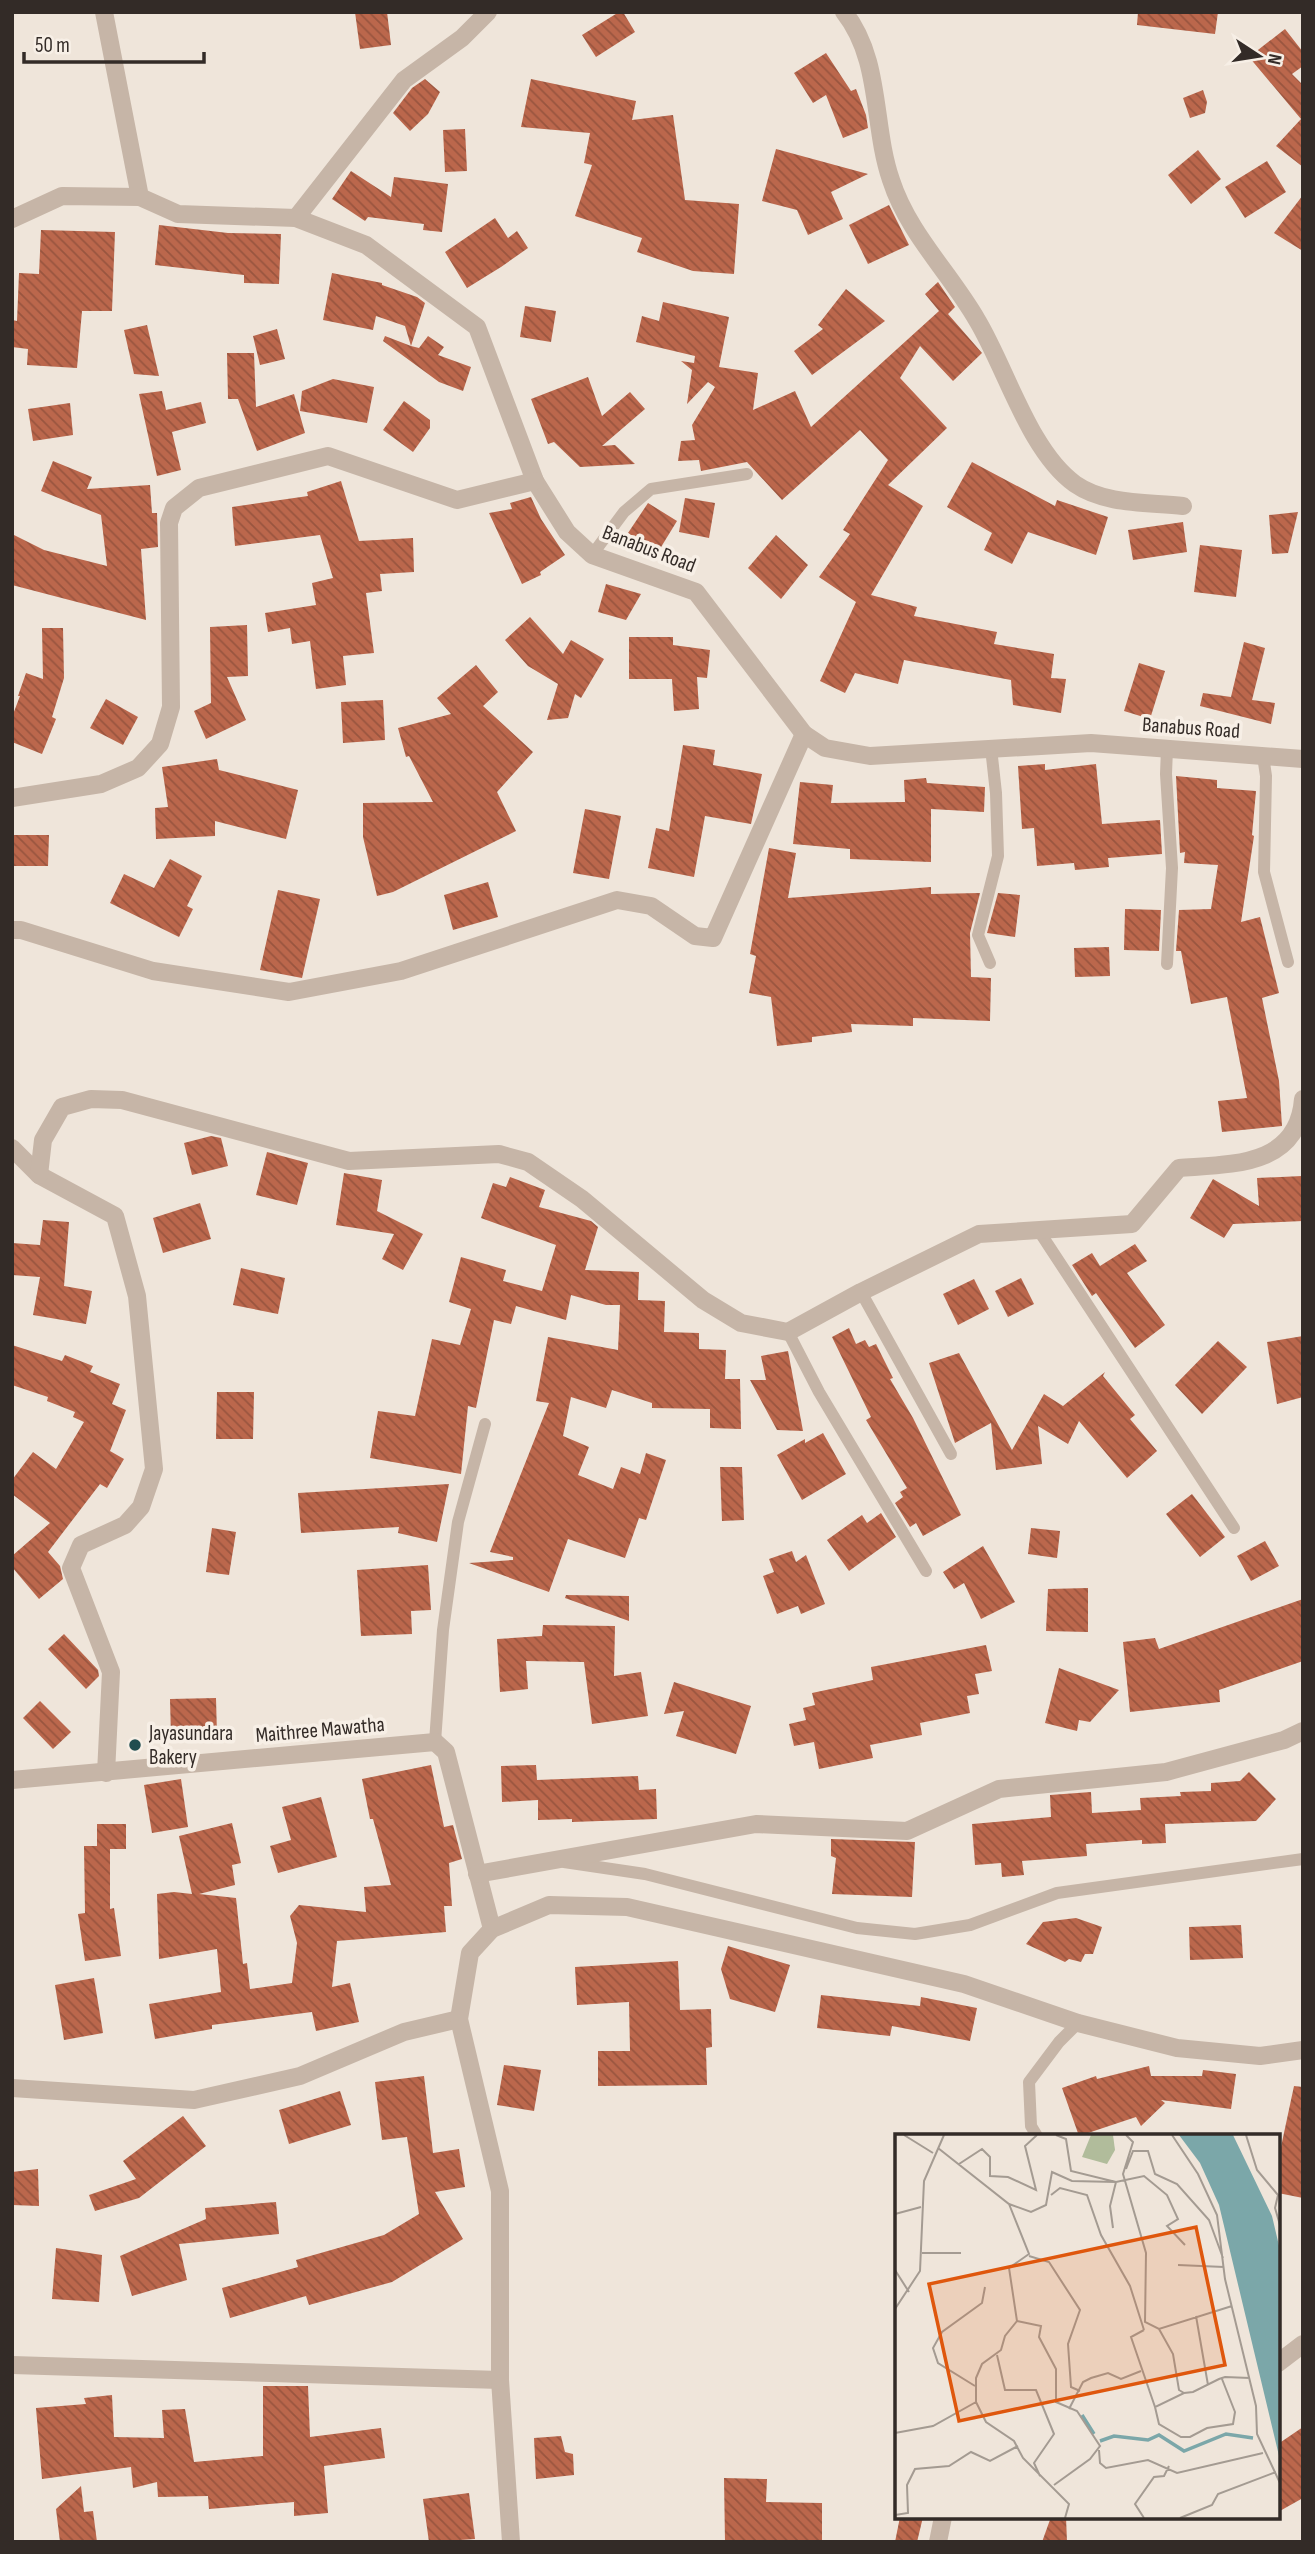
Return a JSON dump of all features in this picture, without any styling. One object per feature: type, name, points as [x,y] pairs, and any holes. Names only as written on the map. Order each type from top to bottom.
[{"type":"street","points":[[12,219],[62,196],[140,197],[104,12]]},
{"type":"street","points":[[296,218],[404,80],[462,38],[488,12]]},
{"type":"street","points":[[844,12],[865,46],[890,179],[903,209],[977,320],[1040,447],[1074,483],[1102,498],[1183,506]]},
{"type":"street","name":"Banabus Road","points":[[140,197],[178,214],[296,218],[366,245],[477,327],[534,481],[567,532],[592,555],[696,592],[804,734],[825,748],[870,756],[1091,743],[1303,759]]},
{"type":"street","points":[[12,799],[101,784],[138,768],[160,744],[171,707],[169,523],[174,508],[199,488],[328,456],[457,500],[534,481]]},
{"type":"street","points":[[12,930],[21,930],[153,971],[289,992],[401,971],[617,900],[651,906],[695,936],[713,938],[804,734]]},
{"type":"street","points":[[39,1175],[43,1140],[62,1107],[91,1099],[122,1100],[349,1161],[499,1154],[528,1162],[582,1199],[703,1300],[741,1322],[788,1332],[861,1292],[979,1234],[1132,1224],[1179,1168],[1245,1163],[1286,1144],[1301,1117],[1303,1099]]},
{"type":"street","points":[[12,1148],[39,1175],[115,1216],[137,1296],[154,1469],[141,1507],[125,1525],[81,1545],[71,1568],[111,1672],[106,1773]]},
{"type":"street","points":[[477,1874],[755,1824],[907,1831],[999,1789],[1166,1772],[1284,1740],[1303,1731]]},
{"type":"street","points":[[435,1742],[446,1752],[492,1929]]},
{"type":"street","name":"Maithree Mawatha","points":[[12,1780],[435,1742]]},
{"type":"street","points":[[511,2542],[500,2379],[500,2191],[459,2019],[470,1953],[492,1929],[549,1905],[626,1907],[964,1984],[1078,2023],[1177,2048],[1260,2056],[1303,2050]]},
{"type":"street","points":[[12,2088],[194,2100],[300,2076],[404,2032],[459,2019]]},
{"type":"street","points":[[1280,2361],[1303,2344]]},
{"type":"street","points":[[12,2365],[500,2379]]},
{"type":"street","points":[[937,2542],[943,2519]]},
{"type":"lane","points":[[592,555],[624,512],[651,489],[747,474]]},
{"type":"lane","points":[[990,962],[978,935],[998,856],[991,748]]},
{"type":"lane","points":[[1167,749],[1172,868],[1167,964]]},
{"type":"lane","points":[[1263,756],[1266,776],[1264,872],[1288,962]]},
{"type":"lane","points":[[1039,1231],[1234,1528]]},
{"type":"lane","points":[[861,1292],[951,1454]]},
{"type":"lane","points":[[788,1332],[819,1392],[926,1571]]},
{"type":"lane","points":[[435,1742],[443,1630],[458,1522],[485,1424]]},
{"type":"lane","points":[[551,1860],[645,1874],[857,1928],[915,1934],[970,1925],[1057,1893],[1303,1860]]},
{"type":"lane","points":[[1036,2134],[1031,2126],[1029,2082],[1059,2042],[1078,2023]]},
{"type":"building","points":[[355,12],[387,12],[391,45],[360,49]]},
{"type":"building","points":[[623,12],[635,32],[596,57],[582,35]]},
{"type":"building","points":[[1138,12],[1218,12],[1215,34],[1137,25]]},
{"type":"building","points":[[1285,29],[1303,52],[1303,66],[1292,74],[1303,85],[1303,167],[1276,146],[1301,119],[1249,57]]},
{"type":"building","points":[[826,53],[851,91],[856,89],[866,115],[868,128],[843,138],[826,95],[813,103],[794,73]]},
{"type":"building","points":[[425,79],[440,92],[428,114],[410,131],[393,113],[412,88]]},
{"type":"building","points":[[531,79],[636,101],[632,120],[673,115],[685,200],[739,204],[734,274],[693,271],[637,252],[642,238],[575,216],[592,165],[584,163],[590,133],[521,127]]},
{"type":"building","points":[[1203,90],[1207,102],[1205,113],[1190,118],[1183,98]]},
{"type":"building","points":[[465,129],[467,171],[445,172],[443,130]]},
{"type":"building","points":[[776,149],[868,174],[831,192],[843,219],[808,235],[797,210],[762,201]]},
{"type":"building","points":[[1198,150],[1221,179],[1191,204],[1168,175]]},
{"type":"building","points":[[1267,161],[1286,192],[1245,218],[1225,187]]},
{"type":"building","points":[[351,171],[391,197],[394,177],[448,184],[442,232],[423,230],[424,224],[368,217],[365,221],[332,199]]},
{"type":"building","points":[[1303,195],[1303,251],[1274,233]]},
{"type":"building","points":[[889,205],[909,245],[868,264],[849,225]]},
{"type":"building","points":[[495,218],[508,238],[517,231],[528,248],[467,288],[445,252]]},
{"type":"building","points":[[159,225],[228,233],[281,234],[279,284],[244,283],[244,275],[155,265]]},
{"type":"building","points":[[41,230],[115,232],[112,311],[82,311],[77,368],[27,365],[28,349],[12,347],[12,320],[17,321],[19,273],[39,274]]},
{"type":"building","points":[[332,273],[382,283],[425,303],[411,346],[405,326],[376,316],[373,330],[323,320]]},
{"type":"building","points":[[938,282],[955,307],[948,314],[982,353],[953,381],[920,346],[900,378],[947,428],[888,485],[923,506],[871,595],[917,607],[914,616],[997,632],[994,644],[1054,654],[1051,678],[1066,679],[1061,713],[1013,705],[1011,680],[904,660],[898,684],[855,673],[845,693],[820,681],[856,602],[819,577],[850,534],[843,530],[888,460],[860,430],[782,500],[747,462],[701,471],[699,460],[678,461],[681,441],[695,440],[692,425],[715,387],[708,382],[687,404],[692,370],[681,361],[694,363],[695,356],[636,342],[642,316],[659,321],[663,302],[729,317],[719,367],[758,373],[753,410],[795,391],[811,427],[939,311],[925,294]]},
{"type":"building","points":[[846,289],[885,321],[812,375],[794,351],[823,329],[818,325]]},
{"type":"building","points":[[525,306],[556,311],[551,342],[520,337]]},
{"type":"building","points":[[147,325],[159,376],[134,374],[124,330]]},
{"type":"building","points":[[277,329],[285,359],[260,365],[253,336]]},
{"type":"building","points":[[385,336],[419,348],[428,336],[444,347],[438,355],[471,367],[463,391],[439,382],[383,341]]},
{"type":"building","points":[[227,353],[254,353],[256,407],[294,394],[305,433],[257,451],[238,399],[228,399]]},
{"type":"building","points":[[588,377],[602,416],[630,392],[645,409],[602,446],[615,445],[635,464],[580,467],[554,442],[548,444],[531,399]]},
{"type":"building","points":[[333,379],[374,387],[367,423],[300,411],[302,391]]},
{"type":"building","points":[[162,391],[166,410],[201,402],[206,423],[172,432],[181,470],[157,476],[139,394]]},
{"type":"building","points":[[404,401],[430,420],[430,428],[413,452],[383,430]]},
{"type":"building","points":[[70,403],[73,435],[33,441],[28,409]]},
{"type":"building","points":[[53,461],[92,477],[87,489],[150,485],[152,513],[157,513],[158,547],[141,549],[146,620],[12,585],[12,534],[44,550],[107,566],[101,515],[41,491]]},
{"type":"building","points":[[972,462],[1055,506],[1057,500],[1108,517],[1096,555],[1028,532],[1012,564],[984,550],[992,533],[947,507]]},
{"type":"building","points":[[341,481],[359,541],[413,538],[414,572],[380,574],[382,591],[366,593],[374,653],[343,656],[346,685],[316,689],[310,641],[292,644],[290,628],[268,632],[265,613],[316,605],[312,583],[333,578],[320,535],[235,546],[232,507],[308,496],[307,492]]},
{"type":"building","points":[[531,497],[541,519],[565,555],[540,572],[541,575],[522,584],[489,513],[512,509],[510,503]]},
{"type":"building","points":[[685,498],[715,503],[709,538],[679,532]]},
{"type":"building","points":[[648,503],[677,521],[658,552],[628,533]]},
{"type":"building","points":[[1298,512],[1288,553],[1272,554],[1269,515]]},
{"type":"building","points":[[1183,522],[1187,552],[1133,560],[1128,530]]},
{"type":"building","points":[[776,535],[808,565],[781,599],[748,568]]},
{"type":"building","points":[[1200,545],[1242,550],[1236,597],[1194,592]]},
{"type":"building","points":[[606,584],[641,594],[626,620],[598,612]]},
{"type":"building","points":[[530,617],[563,654],[571,640],[604,659],[581,698],[575,694],[568,718],[547,720],[558,684],[528,666],[505,640]]},
{"type":"building","points":[[247,625],[248,676],[227,677],[246,720],[206,739],[194,711],[211,703],[210,627]]},
{"type":"building","points":[[42,628],[63,628],[64,678],[52,717],[56,719],[42,754],[12,742],[12,717],[26,673],[43,679]]},
{"type":"building","points":[[629,637],[673,637],[673,645],[710,650],[707,678],[697,677],[699,709],[674,711],[672,679],[629,679]]},
{"type":"building","points":[[1244,642],[1265,648],[1252,700],[1275,703],[1271,724],[1200,706],[1203,693],[1231,697]]},
{"type":"building","points":[[1139,663],[1165,671],[1150,719],[1124,711]]},
{"type":"building","points":[[476,665],[498,692],[483,706],[533,752],[497,792],[516,831],[393,892],[377,896],[363,837],[363,803],[433,802],[409,756],[406,757],[398,728],[451,714],[437,698]]},
{"type":"building","points":[[106,699],[138,717],[123,745],[90,728]]},
{"type":"building","points":[[383,700],[385,740],[343,743],[341,702]]},
{"type":"building","points":[[683,745],[715,750],[713,765],[762,774],[751,824],[705,816],[694,877],[648,868],[656,828],[669,831]]},
{"type":"building","points":[[217,759],[219,770],[298,790],[286,839],[215,821],[215,836],[156,839],[155,808],[168,807],[162,767]]},
{"type":"building","points":[[1045,764],[1045,770],[1096,764],[1102,824],[1160,820],[1162,854],[1108,858],[1109,867],[1075,870],[1074,863],[1037,866],[1034,828],[1022,829],[1018,766]]},
{"type":"building","points":[[1176,776],[1217,780],[1217,788],[1256,791],[1254,836],[1241,922],[1260,917],[1279,993],[1262,998],[1279,1081],[1282,1126],[1222,1132],[1218,1101],[1247,1098],[1227,997],[1191,1004],[1181,951],[1176,951],[1179,910],[1211,909],[1218,865],[1184,863],[1185,852],[1180,853]]},
{"type":"building","points":[[926,778],[927,783],[985,787],[984,812],[931,809],[931,862],[850,859],[850,849],[793,844],[800,782],[833,785],[831,803],[905,802],[904,780]]},
{"type":"building","points":[[585,809],[621,816],[609,879],[573,873]]},
{"type":"building","points":[[12,835],[49,835],[48,866],[12,866]]},
{"type":"building","points":[[769,848],[796,853],[788,898],[931,887],[931,894],[980,893],[970,933],[971,977],[991,978],[990,1021],[913,1018],[913,1026],[851,1024],[852,1032],[812,1037],[812,1042],[777,1046],[771,997],[749,993],[756,956],[750,954]]},
{"type":"building","points":[[170,859],[202,876],[187,906],[193,909],[179,937],[110,903],[124,874],[154,888]]},
{"type":"building","points":[[488,882],[498,917],[453,930],[444,895]]},
{"type":"building","points":[[278,890],[320,899],[302,978],[260,970]]},
{"type":"building","points":[[998,893],[1020,895],[1015,937],[987,933]]},
{"type":"building","points":[[1125,909],[1161,910],[1159,951],[1124,950]]},
{"type":"building","points":[[1109,947],[1110,976],[1075,977],[1074,948]]},
{"type":"building","points":[[211,1136],[221,1138],[228,1166],[192,1175],[184,1143]]},
{"type":"building","points":[[267,1152],[308,1163],[297,1205],[256,1195]]},
{"type":"building","points":[[344,1173],[382,1180],[377,1211],[423,1234],[403,1270],[382,1259],[394,1234],[336,1225]]},
{"type":"building","points":[[1302,1176],[1303,1221],[1233,1224],[1224,1238],[1190,1218],[1213,1179],[1259,1206],[1257,1178]]},
{"type":"building","points":[[510,1177],[545,1190],[539,1207],[591,1221],[598,1227],[585,1270],[639,1272],[638,1300],[665,1301],[664,1332],[699,1333],[699,1349],[726,1350],[725,1379],[740,1379],[741,1429],[710,1428],[710,1409],[652,1408],[652,1403],[612,1390],[606,1408],[571,1397],[563,1436],[589,1447],[578,1475],[613,1489],[621,1467],[640,1474],[646,1453],[666,1460],[646,1520],[639,1518],[625,1558],[568,1539],[549,1592],[469,1563],[513,1560],[513,1557],[490,1552],[549,1403],[536,1401],[548,1337],[618,1350],[620,1305],[606,1305],[571,1295],[566,1320],[516,1306],[511,1324],[494,1320],[476,1408],[468,1406],[461,1474],[370,1458],[378,1411],[415,1416],[432,1339],[460,1345],[471,1309],[449,1302],[461,1257],[506,1270],[503,1281],[542,1291],[556,1245],[481,1218],[493,1183],[506,1187]]},
{"type":"building","points":[[200,1203],[211,1239],[163,1253],[153,1218]]},
{"type":"building","points":[[43,1220],[69,1222],[64,1286],[92,1291],[86,1324],[33,1315],[40,1277],[12,1275],[12,1243],[40,1245]]},
{"type":"building","points":[[1135,1244],[1147,1261],[1127,1273],[1165,1325],[1135,1348],[1096,1293],[1092,1296],[1072,1265],[1092,1253],[1100,1266]]},
{"type":"building","points":[[241,1268],[285,1278],[278,1314],[233,1305]]},
{"type":"building","points":[[1021,1278],[1034,1304],[1008,1317],[995,1291]]},
{"type":"building","points":[[974,1279],[989,1309],[958,1325],[943,1294]]},
{"type":"building","points":[[849,1328],[856,1344],[865,1340],[869,1347],[876,1344],[893,1378],[890,1379],[913,1418],[961,1515],[923,1536],[916,1523],[910,1527],[895,1503],[903,1497],[900,1492],[907,1488],[866,1420],[871,1417],[832,1337]]},
{"type":"building","points":[[1303,1336],[1303,1397],[1277,1404],[1267,1342]]},
{"type":"building","points":[[1218,1341],[1247,1367],[1202,1414],[1175,1385]]},
{"type":"building","points":[[12,1345],[62,1361],[65,1355],[93,1366],[90,1372],[120,1384],[112,1404],[126,1410],[110,1451],[124,1459],[107,1488],[100,1484],[48,1552],[60,1566],[63,1579],[39,1599],[12,1567],[12,1556],[50,1523],[12,1494],[12,1480],[33,1452],[56,1469],[84,1422],[73,1417],[75,1412],[47,1401],[48,1397],[12,1385]]},
{"type":"building","points":[[788,1351],[803,1431],[777,1430],[750,1380],[766,1380],[761,1356]]},
{"type":"building","points":[[959,1353],[1012,1450],[1044,1394],[1063,1406],[1105,1372],[1103,1376],[1135,1415],[1130,1419],[1157,1451],[1127,1478],[1079,1421],[1068,1444],[1038,1426],[1042,1464],[996,1470],[991,1423],[955,1443],[929,1363]]},
{"type":"building","points":[[217,1392],[254,1392],[253,1439],[216,1439]]},
{"type":"building","points":[[823,1433],[846,1474],[802,1500],[777,1455],[805,1439],[805,1443]]},
{"type":"building","points":[[720,1467],[742,1467],[744,1520],[722,1521]]},
{"type":"building","points":[[449,1484],[437,1542],[398,1533],[399,1527],[301,1533],[298,1493]]},
{"type":"building","points":[[1192,1494],[1225,1537],[1200,1557],[1166,1514]]},
{"type":"building","points":[[881,1513],[896,1537],[849,1571],[827,1540],[862,1515],[867,1523]]},
{"type":"building","points":[[212,1528],[236,1532],[229,1575],[206,1572]]},
{"type":"building","points":[[1031,1528],[1060,1531],[1057,1558],[1028,1554]]},
{"type":"building","points":[[1265,1541],[1279,1566],[1251,1581],[1237,1556]]},
{"type":"building","points":[[983,1546],[1015,1602],[981,1619],[964,1583],[954,1589],[943,1572]]},
{"type":"building","points":[[792,1551],[796,1562],[806,1555],[825,1604],[801,1614],[798,1606],[777,1614],[763,1576],[774,1572],[769,1559]]},
{"type":"building","points":[[428,1565],[431,1610],[411,1611],[412,1634],[361,1636],[357,1570]]},
{"type":"building","points":[[1088,1588],[1088,1632],[1046,1631],[1048,1589]]},
{"type":"building","points":[[566,1595],[629,1596],[629,1621],[565,1598]]},
{"type":"building","points":[[1303,1599],[1303,1661],[1219,1690],[1220,1702],[1130,1712],[1123,1642],[1155,1638],[1159,1649]]},
{"type":"building","points":[[543,1625],[615,1626],[614,1676],[641,1672],[648,1716],[592,1724],[584,1662],[526,1661],[528,1689],[500,1692],[497,1639],[542,1636]]},
{"type":"building","points":[[64,1634],[98,1670],[99,1676],[86,1689],[48,1649]]},
{"type":"building","points":[[986,1645],[992,1671],[975,1674],[979,1694],[967,1696],[970,1713],[920,1723],[922,1735],[870,1745],[873,1758],[819,1769],[814,1742],[794,1746],[789,1724],[806,1720],[803,1708],[815,1705],[812,1693],[873,1680],[871,1667]]},
{"type":"building","points":[[1059,1668],[1119,1690],[1090,1722],[1079,1720],[1077,1731],[1045,1723]]},
{"type":"building","points":[[674,1682],[751,1706],[736,1754],[676,1736],[684,1711],[664,1714]]},
{"type":"building","points":[[216,1698],[217,1735],[171,1737],[170,1699]]},
{"type":"building","points":[[40,1701],[71,1732],[53,1749],[23,1718]]},
{"type":"building","points":[[431,1765],[444,1827],[453,1825],[462,1859],[449,1863],[452,1906],[444,1906],[446,1932],[337,1941],[332,1987],[350,1983],[359,2022],[316,2031],[312,2012],[212,2025],[212,2029],[155,2039],[149,2004],[221,1992],[217,1949],[159,1959],[157,1894],[192,1894],[179,1836],[232,1823],[241,1863],[232,1865],[235,1885],[199,1894],[236,1898],[243,1964],[247,1963],[250,1989],[292,1983],[297,1943],[290,1916],[299,1905],[366,1912],[364,1887],[391,1885],[373,1819],[370,1819],[362,1779]]},
{"type":"building","points":[[536,1765],[537,1780],[638,1776],[639,1790],[656,1789],[657,1819],[572,1822],[572,1819],[538,1820],[538,1800],[502,1802],[501,1766]]},
{"type":"building","points":[[1249,1772],[1276,1799],[1256,1821],[1165,1824],[1166,1843],[1142,1844],[1142,1840],[1086,1844],[1087,1856],[1022,1861],[1024,1875],[1002,1877],[1001,1863],[975,1865],[972,1824],[1051,1817],[1050,1795],[1091,1792],[1092,1813],[1141,1810],[1140,1798],[1211,1791],[1211,1783],[1240,1781]]},
{"type":"building","points":[[181,1779],[188,1827],[152,1833],[144,1785]]},
{"type":"building","points":[[321,1797],[337,1857],[278,1873],[270,1846],[291,1840],[282,1807]]},
{"type":"building","points":[[97,1824],[126,1824],[126,1849],[110,1849],[110,1909],[114,1908],[121,1956],[85,1961],[78,1914],[85,1913],[84,1846],[97,1846]]},
{"type":"building","points":[[831,1839],[915,1842],[912,1897],[832,1894],[836,1858],[831,1856]]},
{"type":"building","points":[[1076,1918],[1102,1927],[1093,1954],[1085,1954],[1081,1962],[1069,1959],[1065,1962],[1026,1944],[1043,1922]]},
{"type":"building","points":[[1241,1925],[1243,1958],[1190,1960],[1189,1927]]},
{"type":"building","points":[[728,1946],[790,1965],[775,2012],[730,1999],[721,1969]]},
{"type":"building","points":[[678,1961],[680,2010],[711,2009],[712,2047],[706,2048],[707,2085],[598,2086],[598,2051],[630,2051],[629,2002],[577,2005],[575,1967]]},
{"type":"building","points":[[94,1978],[103,2033],[64,2040],[55,1985]]},
{"type":"building","points":[[821,1995],[920,2006],[921,1997],[977,2008],[970,2041],[892,2026],[890,2036],[817,2028]]},
{"type":"building","points":[[504,2065],[541,2070],[534,2111],[497,2105]]},
{"type":"building","points":[[1149,2066],[1151,2076],[1202,2076],[1203,2070],[1236,2074],[1231,2109],[1161,2100],[1165,2103],[1141,2126],[1136,2117],[1078,2134],[1062,2088],[1096,2076],[1097,2079]]},
{"type":"building","points":[[424,2076],[433,2153],[459,2149],[465,2187],[435,2192],[463,2239],[392,2282],[309,2305],[306,2296],[230,2318],[222,2288],[298,2267],[296,2260],[384,2235],[419,2214],[407,2137],[382,2140],[375,2082]]},
{"type":"building","points":[[1294,2086],[1303,2087],[1303,2198],[1280,2193],[1280,2152]]},
{"type":"building","points":[[340,2091],[351,2125],[289,2144],[279,2110]]},
{"type":"building","points":[[183,2116],[206,2146],[139,2198],[95,2211],[89,2195],[136,2179],[123,2161]]},
{"type":"building","points":[[38,2169],[39,2206],[12,2205],[12,2172]]},
{"type":"building","points":[[276,2202],[279,2234],[179,2244],[187,2280],[132,2296],[120,2256],[206,2219],[205,2208]]},
{"type":"building","points":[[56,2248],[102,2255],[99,2302],[52,2299]]},
{"type":"building","points":[[263,2386],[308,2386],[310,2437],[381,2428],[385,2458],[324,2466],[328,2513],[294,2516],[294,2502],[209,2509],[208,2496],[158,2497],[157,2482],[133,2488],[131,2467],[42,2479],[36,2408],[86,2404],[84,2398],[112,2395],[114,2437],[164,2438],[162,2410],[185,2409],[194,2462],[263,2456]]},
{"type":"building","points":[[1303,2427],[1303,2498],[1280,2511],[1280,2443]]},
{"type":"building","points":[[561,2436],[565,2452],[573,2454],[574,2475],[536,2479],[534,2438]]},
{"type":"building","points":[[724,2478],[767,2479],[766,2502],[822,2503],[822,2542],[725,2542]]},
{"type":"building","points":[[81,2486],[84,2512],[93,2511],[97,2542],[60,2542],[56,2509]]},
{"type":"building","points":[[469,2493],[475,2539],[429,2542],[423,2499]]},
{"type":"building","points":[[900,2519],[923,2519],[917,2542],[895,2542]]},
{"type":"building","points":[[1050,2519],[1066,2519],[1067,2542],[1042,2542]]},
{"type":"place","name":"Jayasundara Bakery","points":[[135,1745]]}]
